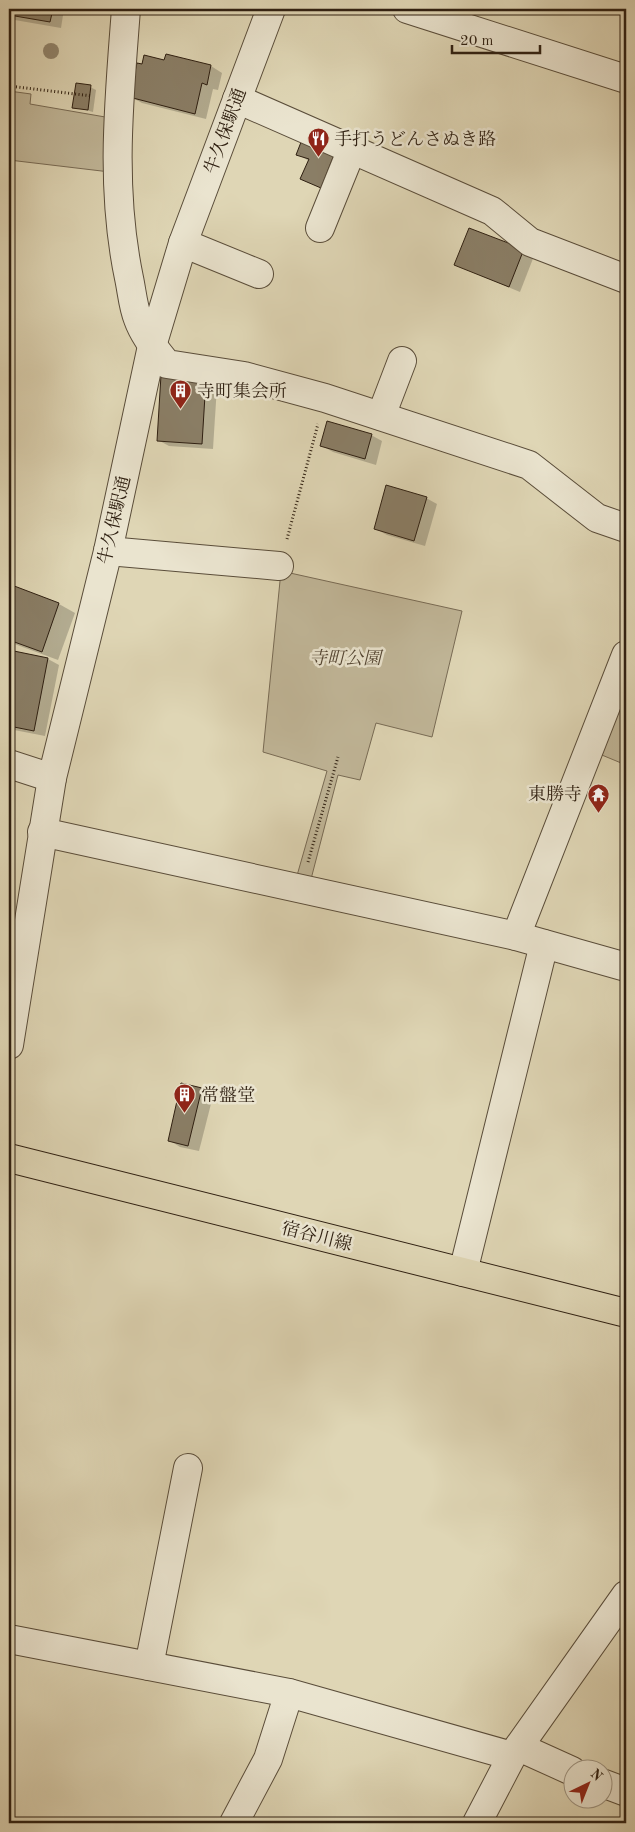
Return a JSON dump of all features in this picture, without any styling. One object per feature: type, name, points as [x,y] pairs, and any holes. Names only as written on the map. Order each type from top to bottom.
[{"type":"main road","name":"宿谷川線","points":[[9,1158],[626,1313]]},
{"type":"street","points":[[126,9],[119,100],[116,177],[126,259],[138,320],[152,346],[167,364],[244,376],[325,398],[529,465],[597,518],[626,528]]},
{"type":"street","name":"牛久保駅通","points":[[9,1045],[52,778],[108,550],[152,346],[183,243],[272,9]]},
{"type":"street","points":[[407,9],[626,79]]},
{"type":"street","points":[[237,99],[492,211],[530,242],[626,279]]},
{"type":"street","points":[[320,228],[352,149]]},
{"type":"street","points":[[183,243],[260,274]]},
{"type":"street","points":[[381,416],[402,361]]},
{"type":"street","points":[[108,550],[279,566]]},
{"type":"street","points":[[516,936],[626,656]]},
{"type":"street","points":[[9,764],[52,778]]},
{"type":"street","points":[[42,832],[516,936],[626,967]]},
{"type":"street","points":[[462,1272],[544,944]]},
{"type":"street","points":[[149,1666],[188,1468]]},
{"type":"street","points":[[477,1823],[515,1751],[626,1596]]},
{"type":"street","points":[[9,1639],[290,1693],[515,1751],[562,1767]]},
{"type":"street","points":[[234,1823],[268,1758],[290,1693]]},
{"type":"street","points":[[612,1787],[626,1792]]},
{"type":"path","points":[[9,86],[119,100]]},
{"type":"path","points":[[279,566],[325,398]]},
{"type":"path","points":[[300,890],[338,757]]},
{"type":"green space","points":[[9,91],[31,94],[30,104],[111,118],[110,172],[9,160]]},
{"type":"green space","name":"寺町公園","points":[[281,571],[462,611],[432,737],[376,723],[360,780],[338,775],[310,883],[296,879],[327,771],[263,752]]},
{"type":"green space","points":[[617,700],[626,704],[626,765],[597,753]]},
{"type":"building","points":[[9,9],[53,9],[50,22],[9,15]]},
{"type":"building","points":[[166,54],[211,65],[207,85],[202,83],[195,114],[129,97],[137,63],[142,64],[144,55],[164,60]]},
{"type":"building","points":[[76,83],[91,85],[88,110],[72,108]]},
{"type":"building","points":[[303,137],[336,150],[321,188],[300,179],[309,159],[296,155]]},
{"type":"building","points":[[469,228],[524,249],[509,287],[454,265]]},
{"type":"building","name":"寺町集会所","points":[[161,375],[206,379],[202,444],[157,441]]},
{"type":"building","points":[[327,421],[372,434],[365,459],[320,446]]},
{"type":"building","points":[[386,485],[427,497],[414,541],[374,529]]},
{"type":"building","points":[[9,584],[59,603],[42,652],[9,640]]},
{"type":"building","points":[[9,650],[48,658],[34,731],[9,726]]},
{"type":"building","name":"常盤堂","points":[[181,1083],[202,1088],[188,1146],[168,1141]]},
{"type":"place","name":"手打うどんさぬき路","points":[[318,158]]},
{"type":"place","name":"寺町集会所","points":[[181,410]]},
{"type":"place","name":"東勝寺","points":[[598,813]]},
{"type":"place","name":"常盤堂","points":[[185,1114]]}]
